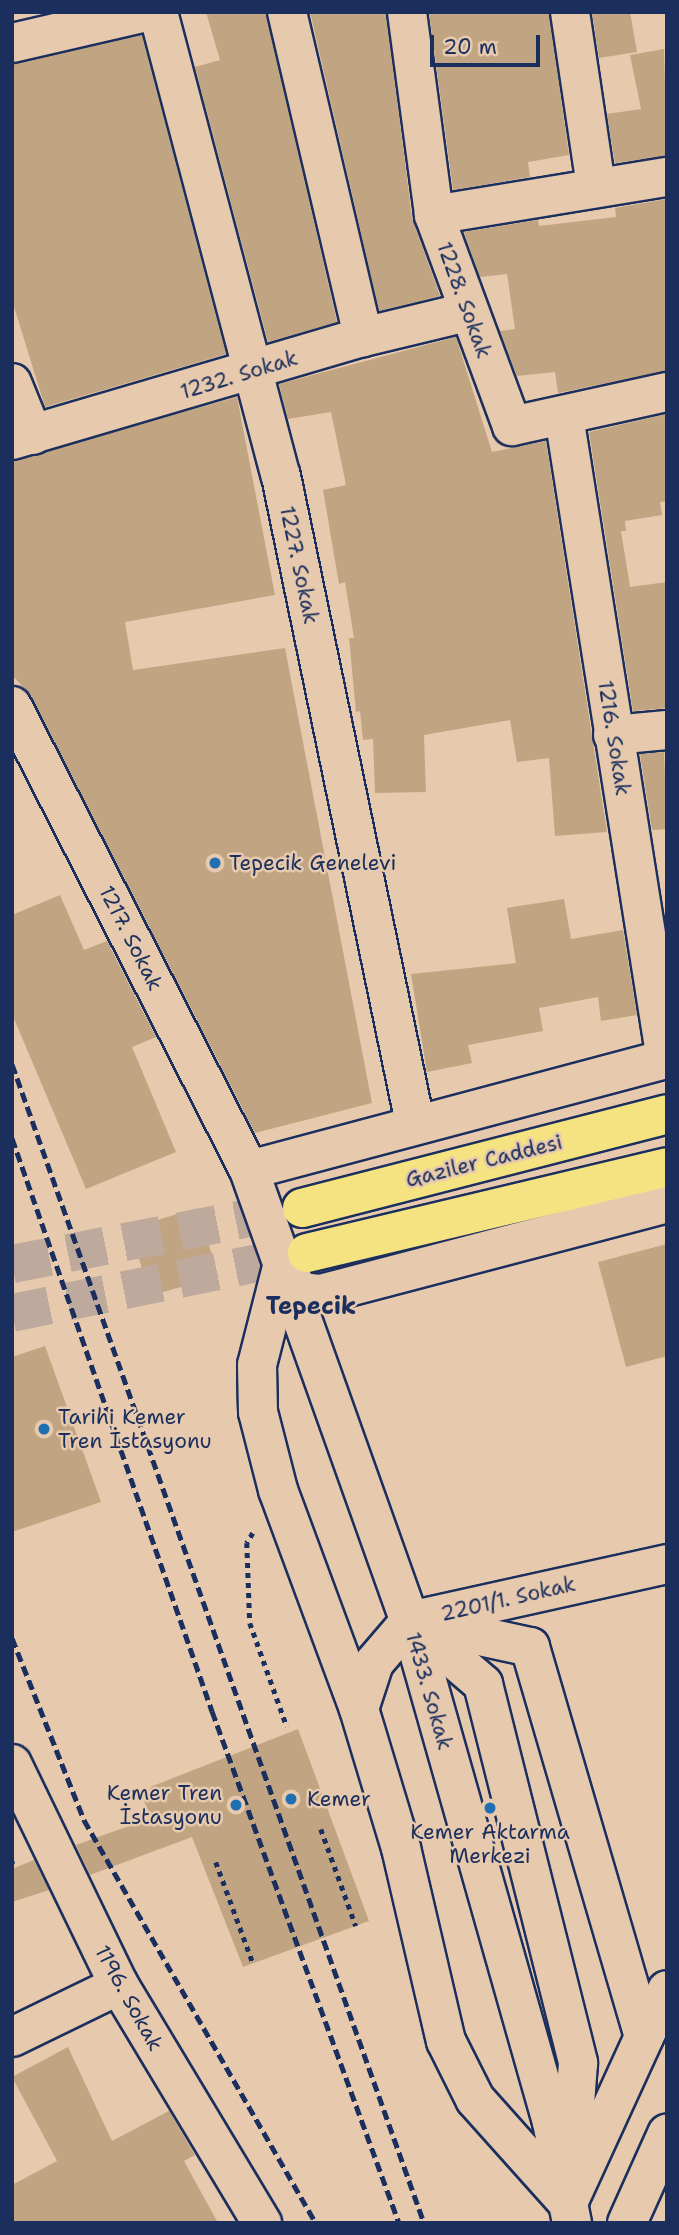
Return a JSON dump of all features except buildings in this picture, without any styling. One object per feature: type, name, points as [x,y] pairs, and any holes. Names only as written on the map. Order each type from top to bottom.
[{"type":"main road","name":"Gaziler Caddesi","points":[[302,1208],[667,1114]]},
{"type":"main road","points":[[294,1260],[667,1167]]},
{"type":"street","points":[[12,43],[75,20],[146,12]]},
{"type":"street","name":"1227. Sokak","points":[[158,12],[281,476],[415,1123]]},
{"type":"street","points":[[287,12],[363,337]]},
{"type":"street","name":"1228. Sokak","points":[[407,12],[434,215],[467,312],[512,426],[667,392]]},
{"type":"street","points":[[570,12],[596,187]]},
{"type":"street","points":[[434,215],[667,177]]},
{"type":"street","name":"1232. Sokak","points":[[23,438],[255,372],[363,337],[467,312]]},
{"type":"street","points":[[12,383],[23,438]]},
{"type":"street","name":"1216. Sokak","points":[[564,416],[666,1059]]},
{"type":"street","name":"1217. Sokak","points":[[12,706],[249,1170]]},
{"type":"street","points":[[613,735],[667,730]]},
{"type":"street","points":[[249,1170],[415,1123],[666,1059]]},
{"type":"street","name":"1433. Sokak","points":[[249,1170],[294,1260],[317,1364],[410,1621],[552,2122],[570,2213]]},
{"type":"street","points":[[294,1260],[301,1292],[321,1294],[372,1283],[667,1203]]},
{"type":"street","points":[[294,1260],[257,1365],[258,1412],[278,1490],[359,1709],[401,1847],[446,2041],[475,2099],[570,2213]]},
{"type":"street","points":[[317,1364],[322,1317],[340,1297],[372,1283]]},
{"type":"street","name":"2201/1. Sokak","points":[[410,1621],[667,1564]]},
{"type":"street","points":[[359,1709],[374,1663],[410,1621]]},
{"type":"street","points":[[410,1621],[530,1647],[644,2037]]},
{"type":"street","points":[[410,1621],[483,1684],[578,2063],[570,2213]]},
{"type":"street","name":"1196. Sokak","points":[[12,1764],[119,1985],[262,2223]]},
{"type":"street","points":[[12,2037],[119,1985]]},
{"type":"street","points":[[570,2213],[644,2037],[667,1990]]},
{"type":"street","points":[[627,2223],[666,2139]]},
{"type":"path","points":[[278,1490],[247,1543],[250,1623],[287,1727]]},
{"type":"path","points":[[320,1829],[356,1926]]},
{"type":"path","points":[[216,1862],[253,1963]]},
{"type":"tunnel","points":[[12,1264],[296,1209]]},
{"type":"tunnel","points":[[12,1313],[307,1253]]},
{"type":"railway","points":[[12,1064],[424,2223]]},
{"type":"railway","points":[[12,1138],[212,1711],[399,2223]]},
{"type":"railway","points":[[12,1638],[84,1820],[316,2223]]},
{"type":"place","name":"Tepecik Genelevi","points":[[215,863]]},
{"type":"place","name":"Tarihi Kemer Tren İstasyonu","points":[[44,1429]]},
{"type":"place","name":"Kemer","points":[[291,1799]]},
{"type":"place","name":"Kemer Tren İstasyonu","points":[[236,1805]]},
{"type":"place","name":"Kemer Aktarma Merkezi","points":[[490,1808]]},
{"type":"district","name":"Tepecik","points":[[311,1307]]}]
